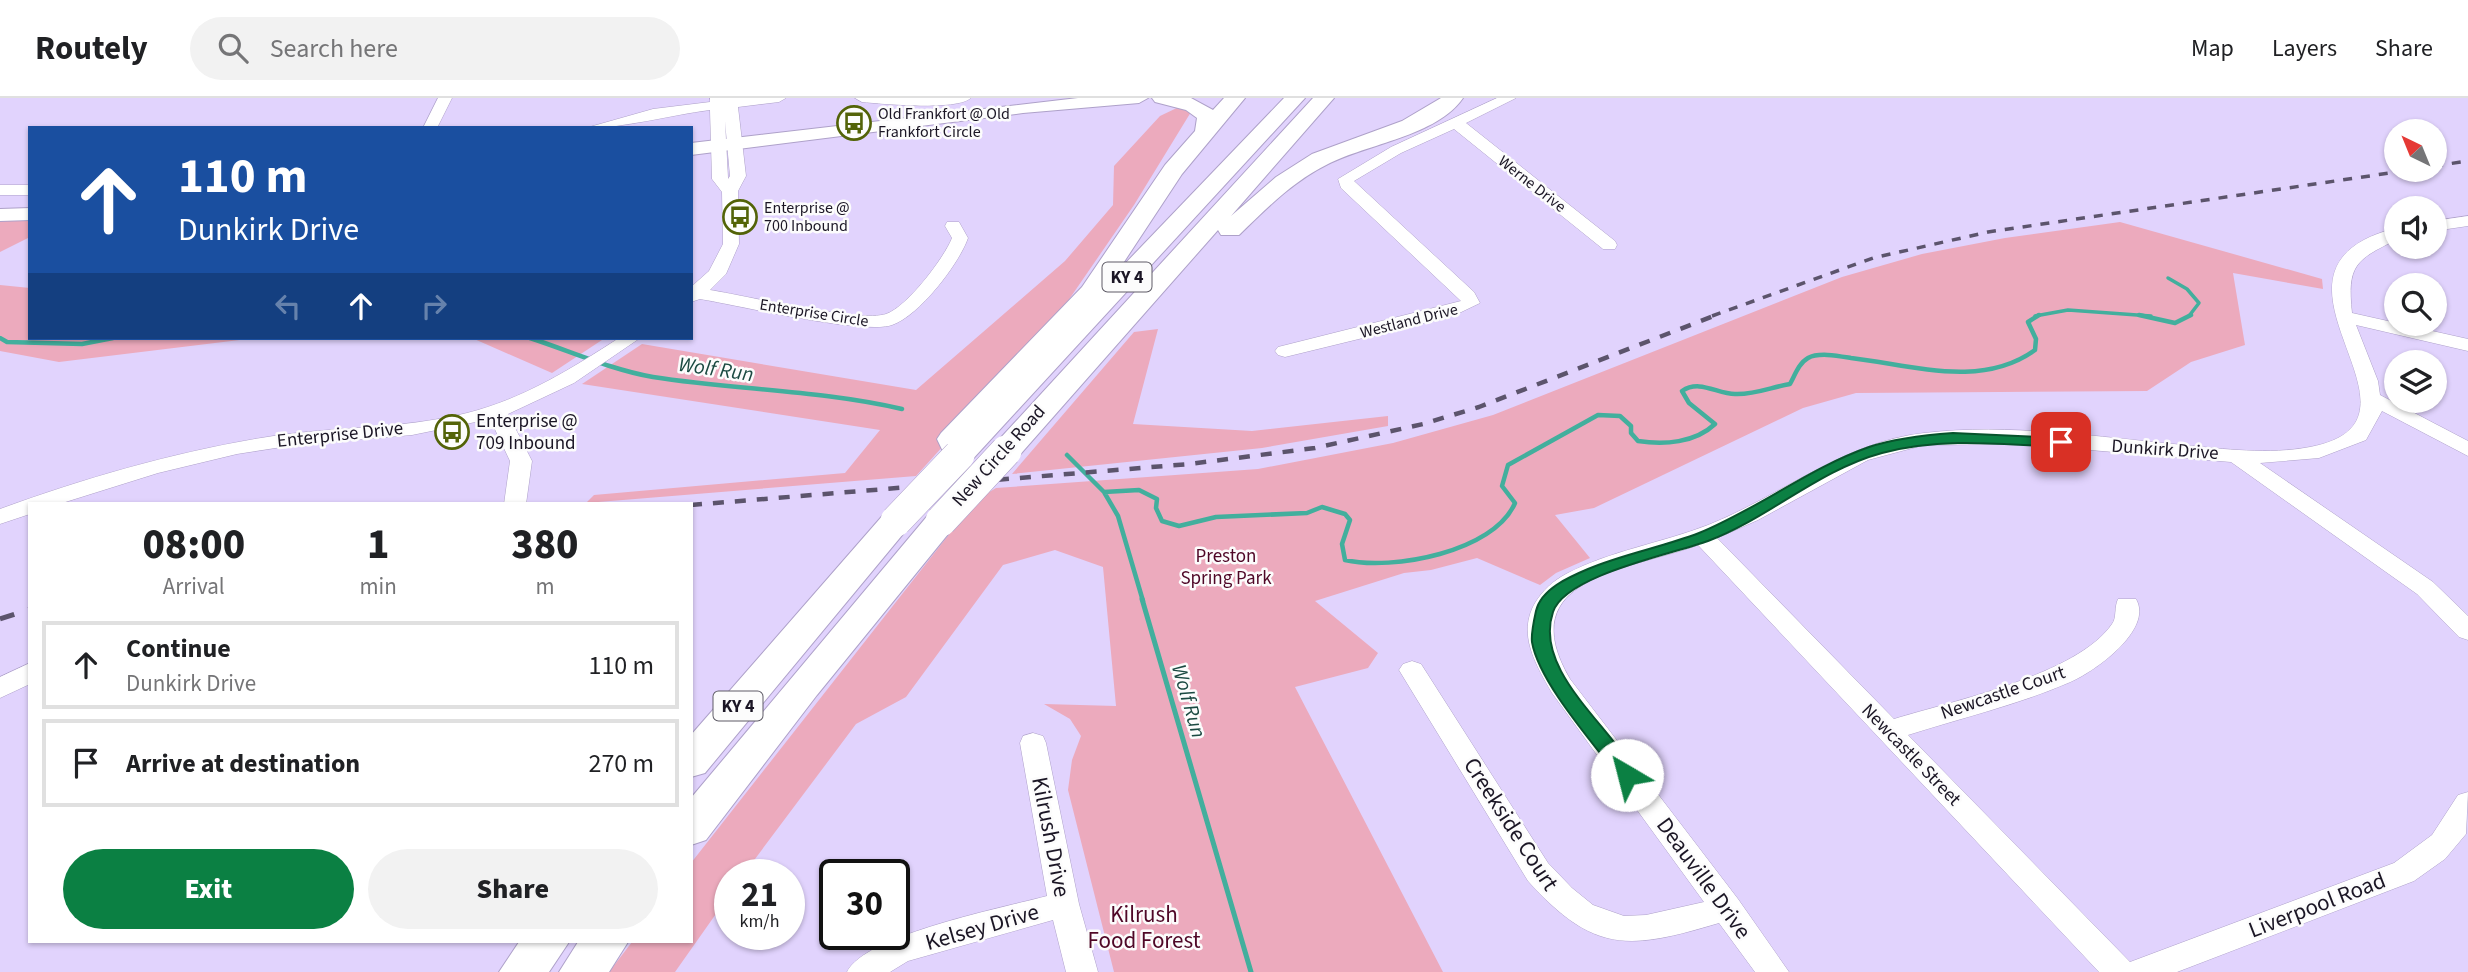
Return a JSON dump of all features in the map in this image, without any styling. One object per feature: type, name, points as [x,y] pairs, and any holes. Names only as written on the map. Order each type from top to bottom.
[{"type":"highway","points":[[1161,98],[1204,111],[1208,118],[1205,130]]},
{"type":"highway","points":[[959,455],[952,439],[1091,292],[1173,170],[1235,98]]},
{"type":"highway","name":"New Circle Road","points":[[693,760],[896,521],[1295,98]]},
{"type":"highway","name":"New Circle Road","points":[[693,825],[804,685],[942,521],[1324,98]]},
{"type":"highway","points":[[1128,312],[1162,295],[1284,182],[1319,160],[1436,113],[1453,98]]},
{"type":"highway","points":[[522,972],[545,943]]},
{"type":"highway","points":[[582,972],[604,943]]},
{"type":"main road","points":[[693,149],[1023,108],[1139,98]]},
{"type":"main road","points":[[0,215],[28,214]]},
{"type":"street","points":[[431,126],[445,98]]},
{"type":"street","points":[[600,126],[634,116],[723,101],[779,98]]},
{"type":"street","points":[[862,98],[915,102],[964,98]]},
{"type":"street","points":[[1455,122],[1509,98]]},
{"type":"street","points":[[695,295],[717,275],[727,258],[732,239],[730,191],[720,179],[726,145],[723,101]]},
{"type":"street","name":"Westland Drive","points":[[1285,351],[1447,312],[1471,303],[1468,296],[1347,185],[1346,179],[1455,122]]},
{"type":"street","name":"Werne Drive","points":[[1455,122],[1609,245]]},
{"type":"street","points":[[0,190],[28,190]]},
{"type":"street","name":"Enterprise Circle","points":[[695,295],[844,319],[887,321],[902,313],[953,257],[960,238],[953,226]]},
{"type":"street","points":[[2384,238],[2363,246],[2345,263],[2339,286],[2347,317],[2379,401],[2468,450]]},
{"type":"street","points":[[2347,317],[2468,345]]},
{"type":"street","name":"Enterprise Drive","points":[[43,502],[133,473],[217,452],[289,440],[448,423],[496,411],[546,391],[588,368],[628,340]]},
{"type":"street","name":"Dunkirk Drive","points":[[1579,578],[1703,537],[1767,506],[1831,468],[1900,443],[1953,438],[2009,439],[2235,455],[2316,453],[2359,439],[2370,429],[2378,416],[2379,401]]},
{"type":"street","points":[[496,411],[521,461],[515,502]]},
{"type":"street","points":[[2235,455],[2425,588],[2468,631]]},
{"type":"street","points":[[0,517],[28,507]]},
{"type":"street","name":"Newcastle Street","points":[[1703,537],[2119,972]]},
{"type":"street","name":"Deauville Drive","points":[[1579,578],[1555,594],[1545,608],[1540,639],[1545,659],[1561,685],[1773,972]]},
{"type":"street","name":"Newcastle Court","points":[[1888,731],[2061,676],[2126,626],[2127,605]]},
{"type":"street","name":"Creekside Court","points":[[1412,670],[1538,872],[1560,898],[1606,926],[1628,930],[1648,930],[1727,908]]},
{"type":"street","points":[[0,689],[28,674]]},
{"type":"street","name":"Kilrush Drive","points":[[1033,743],[1064,904],[1083,972]]},
{"type":"street","name":"Liverpool Road","points":[[2140,972],[2404,872],[2434,855],[2455,832],[2468,803]]},
{"type":"street","name":"Kelsey Drive","points":[[863,972],[900,950],[1064,904]]},
{"type":"green space","points":[[1183,105],[1191,112],[1134,205],[1048,330],[916,476],[587,502],[594,495],[845,473],[880,430],[582,384],[642,344],[916,390],[1065,261],[1113,205],[1114,166],[1160,116]]},
{"type":"green space","points":[[28,220],[28,238],[0,252],[0,221]]},
{"type":"green space","name":"Preston Spring Park","points":[[2120,222],[2322,279],[2323,289],[2233,273],[2245,345],[2191,362],[2147,391],[1856,393],[1803,408],[1594,508],[1555,515],[1590,558],[1556,573],[1540,585],[1477,558],[1431,570],[1404,573],[1315,601],[1378,653],[1368,668],[1295,687],[1443,972],[1114,972],[1068,790],[1072,760],[1081,736],[1070,719],[1044,704],[1116,706],[1103,567],[1055,550],[1003,565],[906,697],[856,724],[755,859],[714,859],[714,917],[675,972],[609,972],[631,943],[693,943],[693,860],[976,500],[996,488],[1258,469],[1393,443],[1493,415],[1842,277],[1922,254],[2005,238]]},
{"type":"green space","points":[[0,285],[28,288],[28,340],[240,340],[59,362],[0,351]]},
{"type":"green space","points":[[1158,329],[1133,424],[1252,431],[1388,416],[1388,426],[1262,448],[1012,474],[1134,332]]},
{"type":"green space","points":[[477,340],[602,340],[552,373]]},
{"type":"waterway","points":[[2168,278],[2187,289],[2199,303],[2189,316]]},
{"type":"waterway","points":[[2038,315],[2068,310],[2140,315]]},
{"type":"waterway","points":[[1104,492],[1139,490],[1157,499],[1156,508],[1162,521],[1179,526],[1216,517],[1307,513],[1322,507],[1345,514],[1350,520],[1342,544],[1345,560],[1365,563],[1414,560],[1464,545],[1486,534],[1504,520],[1515,503],[1502,486],[1508,465],[1598,415],[1620,416],[1631,426],[1631,433],[1638,441],[1658,443],[1689,439],[1715,424],[1689,403],[1682,391],[1689,388],[1695,386],[1742,394],[1790,384],[1805,360],[1823,355],[1946,371],[1992,369],[2014,362],[2035,350],[2036,339],[2028,322],[2038,315]]},
{"type":"waterway","points":[[2140,315],[2151,316]]},
{"type":"waterway","points":[[2140,315],[2175,323],[2189,316]]},
{"type":"waterway","name":"Wolf Run","points":[[0,338],[7,342],[82,344],[103,340]]},
{"type":"waterway","name":"Wolf Run","points":[[536,340],[607,365],[653,377],[809,394],[902,409]]},
{"type":"waterway","name":"Wolf Run","points":[[1067,455],[1104,492]]},
{"type":"waterway","name":"Wolf Run","points":[[1104,492],[1118,516],[1143,601]]},
{"type":"waterway","name":"Wolf Run","points":[[1142,599],[1251,972]]},
{"type":"railway","points":[[2447,164],[2468,161]]},
{"type":"railway","points":[[1712,316],[1873,258],[1988,232],[2384,174]]},
{"type":"railway","points":[[693,505],[1189,464],[1315,448],[1423,424],[1479,407],[1716,315]]},
{"type":"railway","points":[[0,619],[28,610]]},
{"type":"place","name":"Old Frankfort @ Old Frankfort Circle","points":[[854,123]]},
{"type":"place","name":"Enterprise @ 700 Inbound","points":[[740,217]]},
{"type":"place","name":"Enterprise @ 709 Inbound","points":[[452,432]]},
{"type":"route","points":[[1627,775],[1545,659],[1540,639],[1545,608],[1555,594],[1568,584],[1608,566],[1703,537],[1767,506],[1831,468],[1855,457],[1900,443],[1953,438],[2061,442]]},
{"type":"park label","name":"Kilrush Food Forest","points":[[1144,927]]}]
